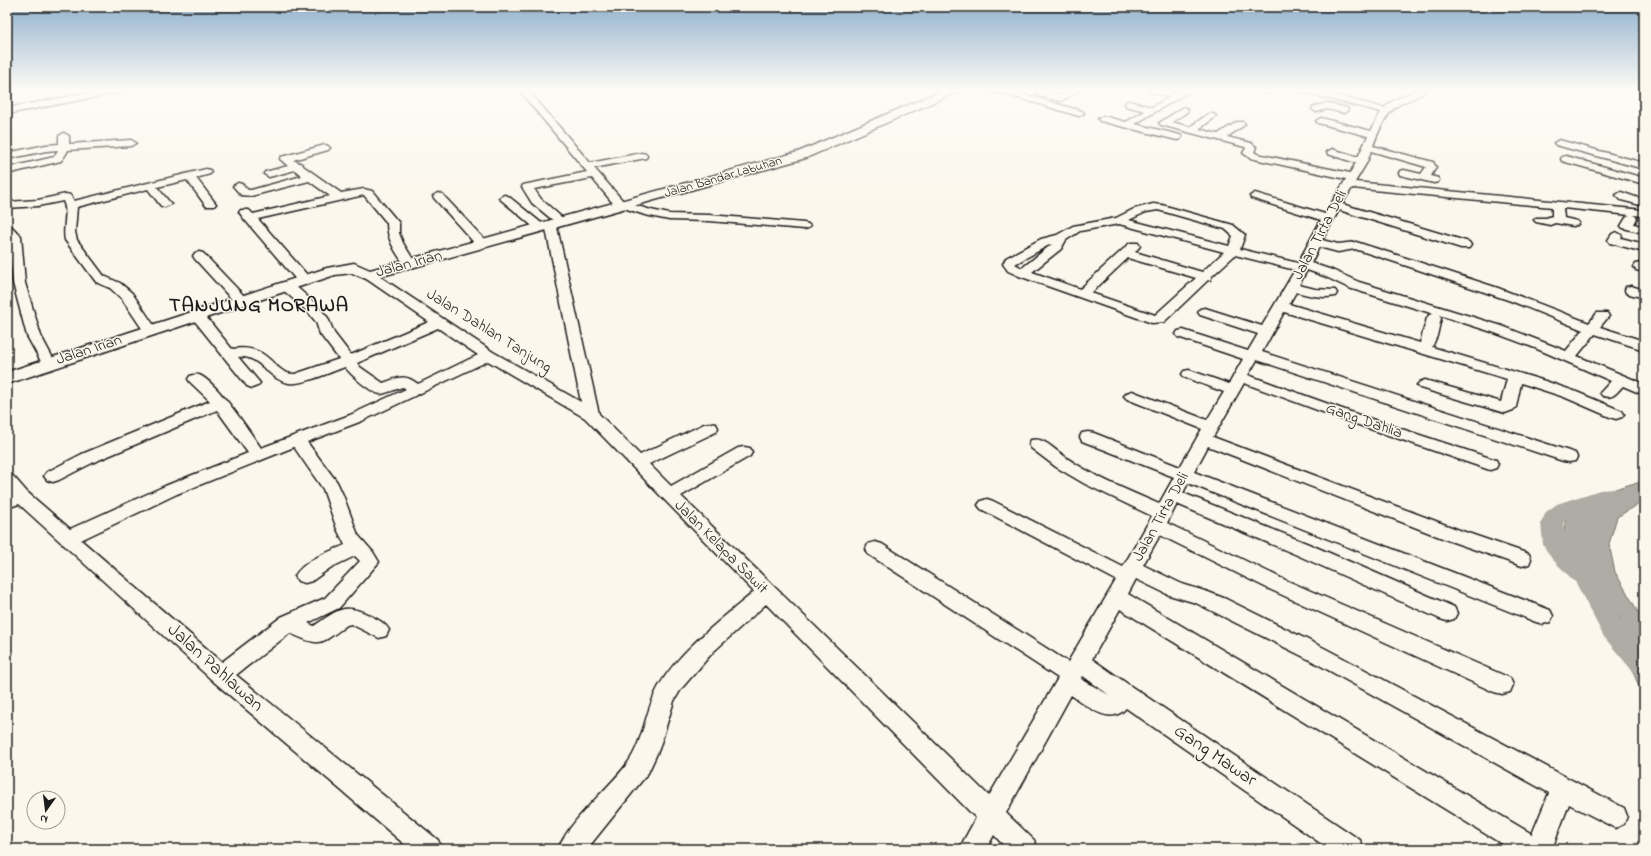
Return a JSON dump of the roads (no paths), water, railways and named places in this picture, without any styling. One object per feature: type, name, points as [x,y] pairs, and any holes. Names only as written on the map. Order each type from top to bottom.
[{"type":"main road","name":"Jalan Bandar Labuhan","points":[[551,225],[802,155],[861,129]]},
{"type":"main road","name":"Jalan Irian","points":[[7,378],[304,280],[348,268],[358,269],[369,275],[551,225]]},
{"type":"street","points":[[556,129],[623,205],[669,217],[709,218],[804,226]]},
{"type":"street","points":[[1151,129],[1219,138],[1250,146],[1248,153],[1251,155]]},
{"type":"street","points":[[1176,129],[1189,135]]},
{"type":"street","points":[[1189,135],[1196,129]]},
{"type":"street","points":[[1219,138],[1233,129]]},
{"type":"street","points":[[1334,129],[1429,164],[1431,167],[1430,171],[1424,177]]},
{"type":"street","name":"Jalan Tirta Deli","points":[[972,849],[1116,597],[1207,433],[1292,286],[1332,211],[1362,162],[1375,129]]},
{"type":"street","points":[[7,170],[54,161],[60,157],[65,147],[64,136]]},
{"type":"street","points":[[7,156],[28,148],[131,143]]},
{"type":"street","points":[[1559,143],[1644,166]]},
{"type":"street","points":[[1204,144],[1352,177],[1445,193],[1516,201],[1639,209]]},
{"type":"street","points":[[325,148],[285,159],[298,166],[319,185],[339,197]]},
{"type":"street","points":[[1332,152],[1362,162]]},
{"type":"street","points":[[591,415],[551,225],[532,193],[527,188],[642,156]]},
{"type":"street","points":[[1566,159],[1644,181]]},
{"type":"street","points":[[1317,161],[1352,177]]},
{"type":"street","points":[[269,174],[298,166]]},
{"type":"street","points":[[7,178],[49,169]]},
{"type":"street","points":[[71,205],[206,172]]},
{"type":"street","points":[[1404,172],[1436,181],[1445,193]]},
{"type":"street","points":[[1596,174],[1644,186]]},
{"type":"street","points":[[189,176],[210,204]]},
{"type":"street","points":[[238,186],[245,193],[251,193],[310,177]]},
{"type":"street","points":[[150,185],[165,204]]},
{"type":"street","points":[[304,280],[246,214],[365,192],[368,193],[393,223],[393,233],[397,243],[410,264]]},
{"type":"street","points":[[1621,195],[1639,209]]},
{"type":"street","points":[[438,196],[482,244]]},
{"type":"street","points":[[1254,196],[1332,211],[1465,245]]},
{"type":"street","points":[[7,205],[38,203],[66,197],[71,205],[72,217],[69,232],[71,240],[100,279],[115,286],[130,299],[150,330]]},
{"type":"street","points":[[504,198],[551,225]]},
{"type":"street","points":[[1507,214],[1509,208],[1516,201]]},
{"type":"street","points":[[1557,204],[1558,220]]},
{"type":"street","points":[[1148,207],[1171,210],[1235,230],[1239,235],[1239,238],[1233,250],[1206,277],[1158,320],[1023,273],[1012,268],[1009,264],[1010,261],[1045,242],[1061,238],[1077,228],[1119,221],[1139,210],[1148,207]]},
{"type":"street","points":[[1639,209],[1627,226],[1644,230]]},
{"type":"street","points":[[1540,220],[1550,222],[1551,219],[1573,223]]},
{"type":"street","points":[[1119,221],[1328,273],[1354,285],[1497,329],[1540,345],[1620,381],[1644,390]]},
{"type":"street","points":[[7,228],[15,236],[13,285],[34,336],[49,364]]},
{"type":"street","points":[[1615,238],[1632,241],[1644,248]]},
{"type":"street","points":[[1316,242],[1338,248],[1343,248],[1349,245],[1356,246],[1539,307],[1591,328],[1644,346]]},
{"type":"street","points":[[1082,294],[1135,245]]},
{"type":"street","points":[[1125,253],[1206,277]]},
{"type":"street","points":[[199,256],[241,301]]},
{"type":"street","name":"Jalan Dahlan Tanjung","points":[[369,275],[488,355],[591,415]]},
{"type":"street","points":[[287,286],[313,309],[323,321],[326,334],[355,370],[381,389],[404,381],[417,390]]},
{"type":"street","points":[[1292,286],[1315,292],[1330,293]]},
{"type":"street","points":[[1280,306],[1515,376],[1569,394],[1616,414]]},
{"type":"street","points":[[1205,312],[1266,332]]},
{"type":"street","points":[[198,314],[252,383]]},
{"type":"street","points":[[1568,358],[1602,316]]},
{"type":"street","points":[[1424,349],[1430,336],[1434,318]]},
{"type":"street","points":[[229,354],[240,352],[254,354],[282,378],[290,379],[306,376],[348,361],[440,322]]},
{"type":"street","points":[[1183,334],[1568,457]]},
{"type":"street","points":[[68,538],[152,498],[258,455],[356,418],[488,355]]},
{"type":"street","name":"Gang Dahlia","points":[[1189,374],[1236,383],[1353,418],[1490,464]]},
{"type":"street","points":[[1425,385],[1505,408],[1508,407],[1515,376]]},
{"type":"street","points":[[195,379],[220,403],[235,421],[258,455]]},
{"type":"street","points":[[1608,393],[1620,381]]},
{"type":"street","points":[[1132,396],[1207,433],[1456,536],[1522,559]]},
{"type":"street","points":[[53,476],[88,458],[220,403]]},
{"type":"street","name":"Jalan Kelapa Sawit","points":[[591,415],[669,495],[1025,849]]},
{"type":"street","points":[[638,463],[710,428]]},
{"type":"street","points":[[1088,437],[1543,616]]},
{"type":"street","points":[[222,675],[288,623],[328,606],[336,600],[370,562],[357,547],[346,530],[331,486],[325,476],[307,456],[298,441]]},
{"type":"street","points":[[1037,444],[1062,464],[1274,583],[1502,685]]},
{"type":"street","points":[[669,495],[744,452]]},
{"type":"street","name":"Jalan Pahlawan","points":[[7,480],[14,499],[68,538],[222,675],[320,759],[429,849]]},
{"type":"street","points":[[1173,496],[1304,550],[1447,613]]},
{"type":"street","points":[[987,506],[1129,573],[1213,603],[1320,655],[1615,816]]},
{"type":"street","points":[[305,576],[323,563],[357,547]]},
{"type":"street","points":[[874,549],[1073,673]]},
{"type":"street","points":[[571,849],[627,781],[642,760],[652,737],[662,703],[673,682],[702,650],[767,592]]},
{"type":"street","points":[[1116,597],[1533,849]]},
{"type":"street","points":[[288,623],[317,635],[343,616],[348,615],[353,616],[379,630]]},
{"type":"street","name":"Gang Mawar","points":[[1073,673],[1092,698],[1110,707],[1114,706],[1124,694],[1352,849]]},
{"type":"street","points":[[1539,849],[1563,788]]},
{"type":"waterway","points":[[1644,495],[1600,498],[1565,510],[1554,518],[1552,523],[1555,545],[1560,553],[1585,577],[1613,630],[1644,666]]},
{"type":"district","name":"TANJUNG MORAWA","points":[[259,306]]}]
